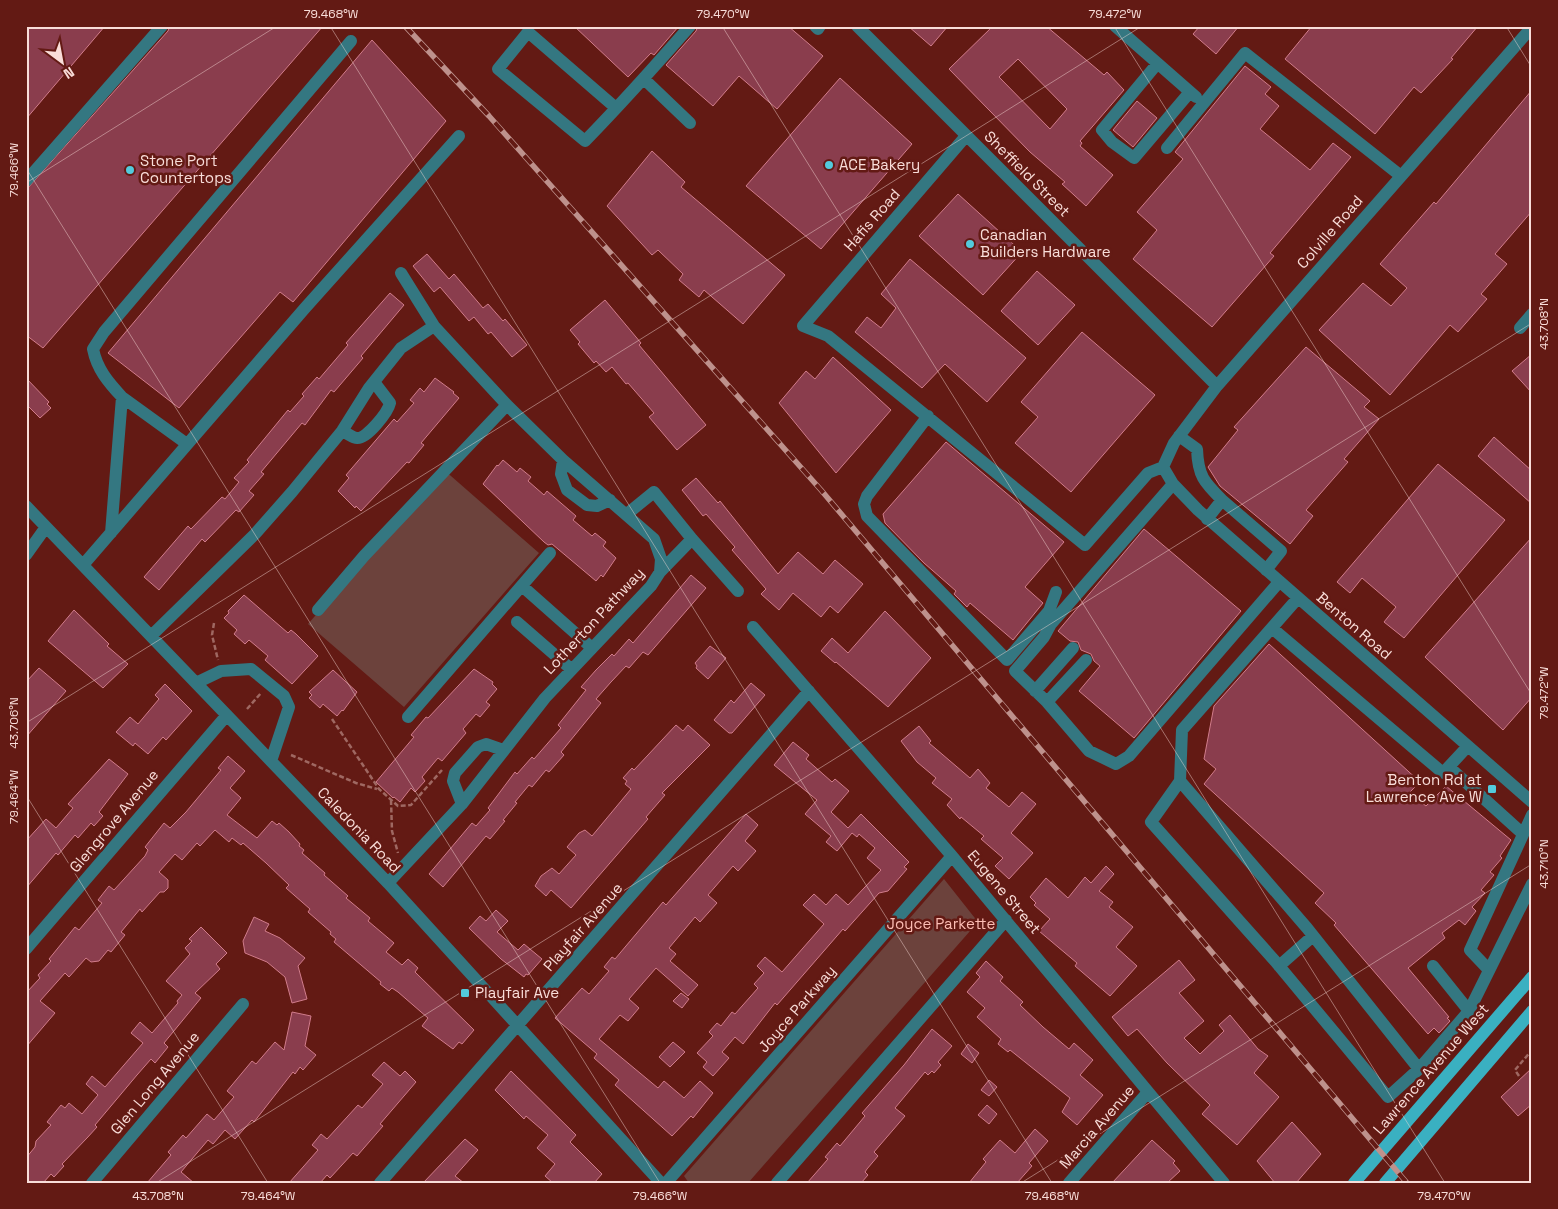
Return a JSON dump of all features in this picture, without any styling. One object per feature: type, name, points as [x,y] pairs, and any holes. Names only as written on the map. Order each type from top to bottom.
[{"type":"main road","name":"Lawrence Avenue West","points":[[1354,1183],[1532,977]]},
{"type":"main road","points":[[1385,1183],[1532,1011]]},
{"type":"street","points":[[26,182],[162,26]]},
{"type":"street","points":[[616,108],[528,32],[498,69],[585,141],[644,79],[690,26]]},
{"type":"street","points":[[815,26],[818,29],[820,26]]},
{"type":"street","name":"Sheffield Street","points":[[857,26],[1217,386]]},
{"type":"street","points":[[1115,26],[1204,104]]},
{"type":"street","name":"Colville Road","points":[[1164,467],[1179,436],[1217,386],[1532,27]]},
{"type":"street","points":[[187,444],[122,397],[106,381],[96,361],[93,349],[111,324],[351,41]]},
{"type":"street","points":[[1168,148],[1245,53],[1401,176]]},
{"type":"street","points":[[1157,64],[1102,130],[1112,142],[1134,158],[1190,92]]},
{"type":"street","points":[[644,79],[690,123]]},
{"type":"street","points":[[83,565],[187,444],[459,136]]},
{"type":"street","name":"Hafis Road","points":[[928,416],[828,336],[803,326],[966,136]]},
{"type":"street","name":"Lotherton Pathway","points":[[388,883],[462,804],[503,750],[572,669],[646,591],[660,572],[661,559],[657,544],[627,514],[563,460],[507,405],[434,326],[401,273]]},
{"type":"street","points":[[1520,328],[1532,314]]},
{"type":"street","points":[[151,636],[255,534],[342,431],[374,382],[400,348],[434,326]]},
{"type":"street","points":[[342,431],[357,438],[362,437],[367,434],[389,409],[390,403],[374,382]]},
{"type":"street","points":[[111,533],[122,397]]},
{"type":"street","points":[[318,610],[364,556],[507,405]]},
{"type":"street","points":[[1056,592],[1049,611],[1007,660],[867,516],[864,504],[867,496],[928,416],[1085,545],[1148,473],[1164,467]]},
{"type":"street","points":[[1179,436],[1197,449],[1198,467],[1204,482],[1281,551],[1266,570]]},
{"type":"street","points":[[563,460],[561,474],[567,490],[587,505],[597,506],[610,500]]},
{"type":"street","name":"Benton Road","points":[[1164,467],[1172,484],[1207,519],[1532,802]]},
{"type":"street","points":[[1172,484],[1052,624],[1044,637],[1015,671],[1047,702],[1088,751],[1116,764],[1129,756],[1279,582]]},
{"type":"street","points":[[627,514],[654,492],[738,591]]},
{"type":"street","points":[[1207,519],[1222,500]]},
{"type":"street","name":"Caledonia Road","points":[[26,506],[388,883],[661,1183]]},
{"type":"street","points":[[26,555],[46,527]]},
{"type":"street","points":[[660,572],[692,539]]},
{"type":"street","points":[[408,717],[550,553]]},
{"type":"street","points":[[522,586],[592,648]]},
{"type":"street","points":[[1298,598],[1182,730],[1180,781],[1151,822],[1279,966],[1388,1097],[1419,1069],[1469,1011],[1532,884]]},
{"type":"street","points":[[517,622],[572,669]]},
{"type":"street","name":"Eugene Street","points":[[753,627],[952,856],[1223,1182]]},
{"type":"street","points":[[1272,628],[1443,773],[1468,746]]},
{"type":"street","points":[[1035,690],[1073,648]]},
{"type":"street","points":[[1047,702],[1086,660]]},
{"type":"street","points":[[196,683],[221,671],[251,669],[284,696],[289,707],[271,761]]},
{"type":"street","name":"Playfair Avenue","points":[[380,1183],[809,691]]},
{"type":"street","name":"Glengrove Avenue","points":[[26,948],[228,715]]},
{"type":"street","points":[[462,804],[453,781],[455,773],[478,747],[486,744],[503,750]]},
{"type":"street","points":[[1449,767],[1523,834]]},
{"type":"street","points":[[1180,781],[1313,936],[1419,1069]]},
{"type":"street","points":[[1489,970],[1470,950],[1532,815]]},
{"type":"street","name":"Joyce Parkway","points":[[666,1183],[952,856]]},
{"type":"street","points":[[778,1183],[1006,920]]},
{"type":"street","points":[[1279,966],[1313,936]]},
{"type":"street","points":[[1433,966],[1469,1011]]},
{"type":"street","name":"Glen Long Avenue","points":[[92,1183],[243,1004]]},
{"type":"street","name":"Marcia Avenue","points":[[1069,1183],[1148,1092]]},
{"type":"path","points":[[214,623],[212,635],[221,671]]},
{"type":"path","points":[[247,709],[270,684]]},
{"type":"path","points":[[332,718],[379,789],[398,806],[411,805],[443,769]]},
{"type":"path","points":[[291,755],[356,782],[379,789]]},
{"type":"path","points":[[391,800],[392,831],[398,855],[407,864]]},
{"type":"path","points":[[1519,1076],[1515,1070],[1532,1050]]},
{"type":"green space","points":[[443,469],[539,553],[404,707],[308,624]]},
{"type":"green space","name":"Joyce Parkette","points":[[944,879],[978,922],[748,1183],[689,1183],[684,1176]]},
{"type":"building","points":[[26,26],[105,26],[26,119]]},
{"type":"building","points":[[170,26],[323,26],[43,348],[26,335],[26,190],[168,31]]},
{"type":"building","points":[[574,26],[679,26],[654,55],[651,53],[628,77]]},
{"type":"building","points":[[698,26],[788,26],[823,56],[777,109],[739,76],[713,106],[666,65],[696,31]]},
{"type":"building","points":[[908,26],[948,26],[931,46]]},
{"type":"building","points":[[993,26],[1046,26],[1104,75],[1107,72],[1124,90],[1080,141],[1082,143],[1080,146],[1113,175],[1086,206],[1062,184],[1065,182],[1030,152],[949,69]],"holes":[[[1018,59],[1067,109],[1050,129],[999,77]]]},
{"type":"building","points":[[1200,26],[1239,26],[1216,54],[1193,34]]},
{"type":"building","points":[[1312,26],[1478,26],[1451,58],[1453,59],[1421,93],[1414,87],[1375,134],[1285,59]]},
{"type":"building","points":[[372,40],[446,121],[293,302],[280,292],[179,408],[108,353]]},
{"type":"building","points":[[1245,66],[1271,87],[1265,94],[1279,106],[1260,129],[1310,170],[1333,143],[1351,157],[1270,253],[1274,256],[1212,327],[1133,259],[1157,230],[1137,212],[1183,159],[1175,152]]},
{"type":"building","name":"ACE Bakery","points":[[840,78],[912,144],[821,249],[746,186]]},
{"type":"building","points":[[1532,90],[1532,211],[1495,254],[1507,264],[1481,294],[1487,299],[1458,332],[1450,325],[1390,395],[1319,330],[1363,283],[1391,306],[1407,288],[1380,264],[1434,202],[1436,204]]},
{"type":"building","points":[[1137,101],[1157,118],[1133,147],[1113,130]]},
{"type":"building","points":[[652,151],[685,182],[681,187],[785,275],[743,324],[704,290],[699,297],[679,280],[683,274],[658,250],[652,255],[607,206]]},
{"type":"building","name":"Canadian Builders Hardware","points":[[958,194],[1022,252],[983,295],[919,236]]},
{"type":"building","points":[[427,254],[449,279],[454,274],[483,308],[488,304],[503,321],[505,319],[527,345],[512,357],[491,332],[488,334],[474,317],[469,321],[440,287],[434,292],[413,266]]},
{"type":"building","points":[[910,259],[1026,358],[987,402],[945,364],[922,388],[855,332],[867,317],[881,328],[896,308],[881,294]]},
{"type":"building","points":[[1037,271],[1075,305],[1038,345],[1001,311]]},
{"type":"building","points":[[390,293],[404,305],[361,356],[363,358],[334,392],[331,390],[305,425],[302,423],[261,472],[264,474],[249,491],[254,495],[239,512],[236,510],[205,542],[202,539],[159,590],[144,577],[188,526],[191,529],[222,497],[225,499],[239,482],[234,478],[249,462],[247,460],[288,410],[290,412],[304,396],[302,394],[317,377],[319,379],[348,345],[346,343]]},
{"type":"building","points":[[605,300],[641,343],[639,345],[706,425],[677,450],[649,417],[654,413],[628,383],[626,384],[612,367],[606,372],[596,361],[594,363],[578,344],[580,342],[570,330]]},
{"type":"building","points":[[1082,332],[1155,395],[1071,492],[1015,443],[1038,417],[1021,402]]},
{"type":"building","points":[[1306,347],[1370,401],[1364,407],[1379,419],[1344,459],[1348,462],[1306,510],[1313,516],[1290,544],[1220,486],[1208,467],[1238,430],[1234,427]]},
{"type":"building","points":[[1532,354],[1532,393],[1512,371]]},
{"type":"building","points":[[833,357],[891,410],[836,473],[779,403],[806,371],[815,379]]},
{"type":"building","points":[[26,378],[49,402],[47,404],[51,408],[40,418],[26,404]]},
{"type":"building","points":[[435,378],[459,398],[421,443],[424,445],[409,463],[407,462],[361,511],[356,506],[355,508],[338,491],[349,478],[346,475],[394,419],[397,422],[414,403],[410,400],[420,388],[424,392]]},
{"type":"building","points":[[1494,437],[1532,471],[1532,504],[1478,456]]},
{"type":"building","points":[[946,442],[1064,542],[1025,587],[1043,603],[1013,640],[970,603],[967,607],[954,594],[956,591],[924,563],[885,523],[883,514]]},
{"type":"building","points":[[503,460],[517,472],[520,468],[531,477],[528,481],[544,495],[547,491],[576,516],[573,520],[592,536],[595,533],[606,542],[603,546],[616,558],[603,577],[601,575],[596,581],[552,544],[548,545],[544,542],[483,484]]},
{"type":"building","points":[[1438,464],[1505,520],[1404,638],[1384,622],[1396,607],[1362,578],[1350,593],[1337,582]]},
{"type":"building","points":[[696,478],[718,503],[720,501],[778,574],[798,552],[823,574],[835,560],[863,584],[838,613],[830,606],[821,617],[793,593],[779,610],[761,594],[766,589],[732,550],[735,547],[706,514],[703,516],[682,490]]},
{"type":"building","points":[[1144,529],[1241,611],[1134,738],[1079,691],[1100,666],[1094,661],[1091,654],[1081,650],[1078,642],[1070,641],[1058,631]]},
{"type":"building","points":[[1532,537],[1532,697],[1503,730],[1425,657]]},
{"type":"building","points":[[691,575],[706,588],[648,655],[643,652],[629,668],[626,666],[596,699],[601,703],[561,752],[564,755],[549,772],[546,770],[532,787],[529,785],[503,820],[505,821],[490,839],[486,836],[443,887],[429,874],[472,823],[476,826],[490,810],[488,808],[515,772],[517,774],[532,757],[534,759],[561,728],[558,725],[586,690],[581,687],[629,639],[633,643]]},
{"type":"building","points":[[244,595],[288,633],[291,630],[296,634],[318,656],[292,684],[265,660],[268,656],[249,640],[245,644],[234,634],[237,630],[224,618],[229,613],[228,611]]},
{"type":"building","points":[[74,610],[109,644],[107,646],[128,664],[103,688],[48,641]]},
{"type":"building","points":[[885,611],[931,658],[888,707],[821,651],[832,638],[848,653]]},
{"type":"building","points":[[1269,644],[1420,782],[1409,793],[1426,806],[1446,786],[1511,840],[1500,856],[1502,858],[1490,872],[1494,875],[1481,890],[1485,893],[1472,907],[1476,911],[1465,925],[1459,920],[1442,933],[1445,938],[1408,968],[1449,1017],[1447,1018],[1450,1021],[1439,1033],[1434,1028],[1428,1034],[1334,925],[1336,923],[1315,903],[1324,893],[1204,784],[1216,769],[1204,759],[1214,706]]},
{"type":"building","points":[[710,646],[726,658],[708,679],[696,668],[695,663]]},
{"type":"building","points":[[39,668],[66,691],[26,737],[26,682]]},
{"type":"building","points":[[474,669],[493,682],[492,684],[497,689],[486,702],[490,705],[480,717],[476,714],[463,729],[466,733],[442,761],[438,758],[422,777],[425,781],[415,792],[411,788],[400,802],[393,798],[376,782],[414,737],[411,735],[426,717],[428,718]]},
{"type":"building","points":[[333,670],[357,692],[337,716],[323,704],[320,708],[309,698],[312,695],[309,692]]},
{"type":"building","points":[[751,683],[765,695],[732,733],[729,733],[714,720],[731,700],[734,703]]},
{"type":"building","points":[[165,684],[192,711],[166,740],[163,737],[148,754],[135,743],[133,746],[116,732],[130,717],[138,724],[159,699],[155,695]]},
{"type":"building","points":[[676,725],[683,731],[688,725],[710,745],[662,793],[665,795],[646,817],[648,819],[571,908],[551,890],[546,896],[535,886],[541,876],[552,868],[559,874],[576,855],[567,847],[579,833],[585,830],[592,836],[631,789],[625,784],[627,781],[623,778],[632,768],[634,770]]},
{"type":"building","points":[[919,726],[931,741],[929,743],[970,778],[978,769],[990,783],[986,788],[1009,807],[1022,792],[1036,804],[1011,833],[1033,853],[1009,879],[995,866],[1003,858],[981,839],[984,836],[961,817],[960,819],[947,805],[952,799],[932,783],[936,778],[917,762],[901,741]]},
{"type":"building","points":[[793,742],[809,755],[806,759],[832,782],[835,779],[849,791],[831,812],[848,828],[861,814],[909,862],[904,867],[907,869],[888,891],[879,893],[845,931],[843,929],[777,1005],[775,1003],[743,1044],[735,1037],[722,1052],[729,1058],[713,1076],[703,1067],[707,1062],[697,1053],[713,1036],[709,1032],[717,1023],[721,1026],[732,1012],[735,1014],[758,988],[754,984],[764,973],[757,966],[765,957],[782,972],[824,924],[803,905],[814,894],[826,905],[836,894],[848,905],[881,870],[867,858],[875,848],[859,834],[857,837],[852,833],[837,851],[826,842],[831,836],[805,814],[817,800],[774,765]]},
{"type":"building","points":[[228,756],[245,771],[230,788],[241,798],[227,815],[257,838],[272,821],[277,825],[279,823],[289,832],[304,850],[302,853],[348,896],[346,898],[370,918],[368,921],[394,943],[386,952],[402,965],[408,959],[418,968],[415,972],[474,1030],[462,1044],[459,1042],[453,1049],[422,1026],[428,1018],[398,992],[392,988],[389,991],[380,984],[381,982],[334,942],[336,939],[330,934],[331,932],[308,912],[310,909],[286,888],[289,885],[266,863],[243,843],[241,845],[232,838],[229,842],[215,830],[200,846],[197,843],[182,860],[175,854],[159,872],[168,880],[168,888],[164,892],[160,892],[142,912],[140,909],[121,932],[125,935],[111,952],[108,950],[99,961],[91,962],[86,958],[69,977],[65,973],[40,1001],[55,1013],[26,1047],[26,993],[40,978],[38,975],[51,961],[49,959],[75,927],[79,930],[102,903],[98,900],[109,886],[114,890],[145,856],[148,850],[145,847],[164,823],[170,828],[186,812],[221,770],[218,768]]},
{"type":"building","points":[[109,759],[128,774],[99,812],[103,816],[94,826],[91,823],[78,838],[75,835],[58,855],[56,853],[26,888],[26,841],[46,819],[56,828],[73,808],[68,804]]},
{"type":"building","points":[[746,814],[758,825],[745,841],[756,851],[738,871],[733,866],[708,895],[717,903],[700,922],[695,917],[669,948],[676,954],[670,961],[698,985],[688,996],[656,968],[629,999],[639,1008],[628,1021],[620,1015],[599,1039],[658,1088],[664,1081],[684,1098],[700,1081],[713,1093],[693,1118],[691,1116],[672,1136],[615,1085],[619,1080],[594,1058],[597,1054],[555,1018],[582,988],[589,994],[609,971],[604,967],[612,957],[615,959],[663,902],[666,905]]},
{"type":"building","points":[[1106,866],[1114,874],[1099,891],[1113,902],[1109,907],[1133,927],[1116,947],[1137,966],[1110,996],[1075,966],[1077,963],[1039,931],[1050,919],[1034,905],[1036,903],[1030,897],[1046,878],[1068,898],[1085,877],[1091,883]]},
{"type":"building","points":[[496,910],[508,921],[497,932],[518,950],[524,944],[542,959],[524,977],[501,959],[469,928],[480,916],[486,921]]},
{"type":"building","points":[[254,917],[269,924],[265,931],[280,938],[305,958],[298,966],[307,999],[292,1003],[285,977],[267,962],[245,953],[243,941]]},
{"type":"building","points":[[201,927],[227,953],[216,964],[220,969],[195,993],[201,998],[164,1043],[168,1047],[155,1063],[151,1059],[95,1125],[97,1127],[62,1164],[64,1166],[54,1177],[51,1174],[43,1183],[26,1183],[26,1158],[35,1147],[36,1141],[51,1125],[47,1122],[61,1105],[65,1108],[69,1103],[82,1114],[98,1095],[86,1084],[92,1076],[105,1087],[143,1043],[131,1033],[140,1022],[152,1033],[178,1003],[177,1001],[182,995],[166,981],[190,954],[185,948],[192,941],[189,939]]},
{"type":"building","points":[[1179,960],[1195,980],[1179,993],[1204,1021],[1184,1038],[1200,1054],[1224,1031],[1219,1025],[1230,1015],[1258,1049],[1268,1056],[1254,1073],[1279,1097],[1237,1145],[1202,1114],[1210,1105],[1167,1063],[1137,1029],[1128,1036],[1112,1017]]},
{"type":"building","points":[[986,961],[1003,977],[1000,981],[1023,1002],[1020,1005],[1043,1027],[1069,1049],[1074,1043],[1093,1060],[1080,1075],[1103,1095],[1077,1125],[1062,1112],[1070,1098],[1010,1050],[1008,1052],[998,1044],[1001,1039],[977,1017],[985,1008],[967,992],[980,977],[976,973]]},
{"type":"building","points":[[681,993],[689,999],[682,1008],[673,1001]]},
{"type":"building","points":[[292,1012],[311,1016],[305,1046],[316,1055],[303,1070],[300,1067],[295,1074],[293,1072],[254,1122],[252,1120],[235,1139],[225,1130],[213,1144],[208,1140],[181,1172],[194,1183],[147,1183],[171,1155],[168,1152],[183,1135],[186,1138],[207,1114],[214,1120],[234,1097],[227,1091],[252,1061],[256,1064],[275,1042],[284,1050]]},
{"type":"building","points":[[932,1029],[952,1046],[938,1062],[941,1065],[934,1073],[932,1071],[928,1075],[925,1072],[895,1108],[905,1116],[874,1152],[878,1156],[865,1172],[868,1175],[861,1183],[807,1183],[828,1159],[825,1157],[837,1143],[840,1146],[865,1116],[862,1113],[904,1065]]},
{"type":"building","points":[[673,1042],[685,1052],[670,1067],[659,1057]]},
{"type":"building","points":[[968,1044],[979,1053],[972,1063],[961,1054]]},
{"type":"building","points":[[384,1062],[400,1076],[405,1071],[416,1082],[380,1124],[383,1126],[357,1156],[353,1153],[330,1178],[327,1175],[320,1183],[289,1183],[318,1150],[312,1145],[321,1134],[327,1139],[358,1105],[362,1108],[383,1084],[372,1075]]},
{"type":"building","points":[[1532,1068],[1532,1104],[1518,1116],[1501,1097]]},
{"type":"building","points":[[511,1071],[576,1135],[570,1142],[602,1174],[594,1183],[553,1183],[545,1176],[555,1164],[537,1148],[548,1135],[526,1116],[524,1119],[495,1090]]},
{"type":"building","points":[[989,1080],[997,1087],[989,1096],[981,1090]]},
{"type":"building","points":[[987,1105],[997,1114],[989,1124],[978,1115]]},
{"type":"building","points":[[1292,1122],[1321,1154],[1296,1183],[1275,1183],[1257,1161]]},
{"type":"building","points":[[1035,1129],[1048,1141],[1029,1163],[1032,1166],[1017,1183],[969,1183],[986,1162],[983,1159],[1000,1140],[1015,1153]]},
{"type":"building","points":[[465,1139],[478,1150],[455,1176],[464,1183],[423,1183]]},
{"type":"building","points":[[1152,1140],[1175,1161],[1173,1163],[1180,1171],[1167,1183],[1112,1183]]},
{"type":"railway","points":[[405,26],[489,116],[821,490],[1407,1183]]},
{"type":"place","name":"ACE Bakery","points":[[829,165]]},
{"type":"place","name":"Stone Port Countertops","points":[[130,170]]},
{"type":"place","name":"Canadian Builders Hardware","points":[[970,244]]},
{"type":"place","name":"Benton Rd at Lawrence Ave W","points":[[1492,789]]},
{"type":"place","name":"Playfair Ave","points":[[465,993]]}]
